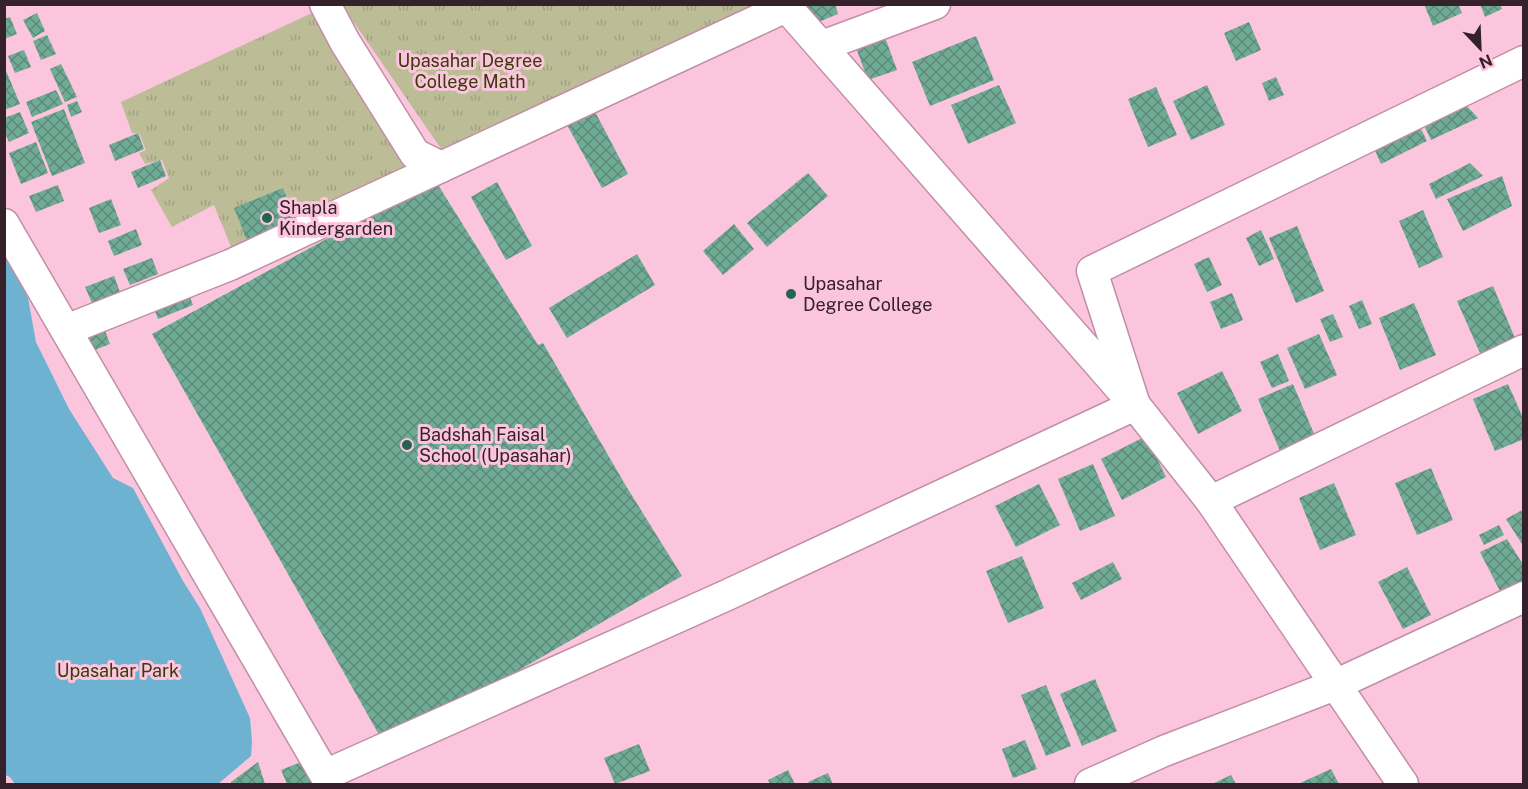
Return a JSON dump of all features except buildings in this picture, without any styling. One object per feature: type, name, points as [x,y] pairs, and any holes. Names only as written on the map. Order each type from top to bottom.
[{"type":"street","points":[[325,4],[345,42],[416,154],[441,167]]},
{"type":"street","points":[[822,46],[935,4]]},
{"type":"street","points":[[66,330],[230,266],[785,6],[1135,405],[1211,501],[1403,784]]},
{"type":"street","points":[[1135,405],[1092,271],[1524,61]]},
{"type":"street","points":[[4,224],[325,775],[746,586],[1135,405]]},
{"type":"street","points":[[1211,501],[1524,350]]},
{"type":"street","points":[[1090,784],[1164,751],[1335,685],[1524,597]]},
{"type":"green space","name":"Upasahar Degree College Math","points":[[762,4],[446,156],[342,5]]},
{"type":"green space","points":[[316,11],[415,168],[236,259],[214,205],[172,227],[151,190],[169,178],[162,160],[145,164],[139,153],[146,150],[139,133],[132,133],[121,102]]},
{"type":"water","name":"Upasahar Park","points":[[4,251],[28,298],[36,342],[69,409],[113,478],[133,488],[200,608],[250,718],[251,756],[218,784],[15,784],[10,777],[5,775]]},
{"type":"place","name":"Shapla Kindergarden","points":[[267,218]]},
{"type":"place","name":"Upasahar Degree College","points":[[791,294]]},
{"type":"place","name":"Badshah Faisal School (Upasahar)","points":[[407,445]]}]
